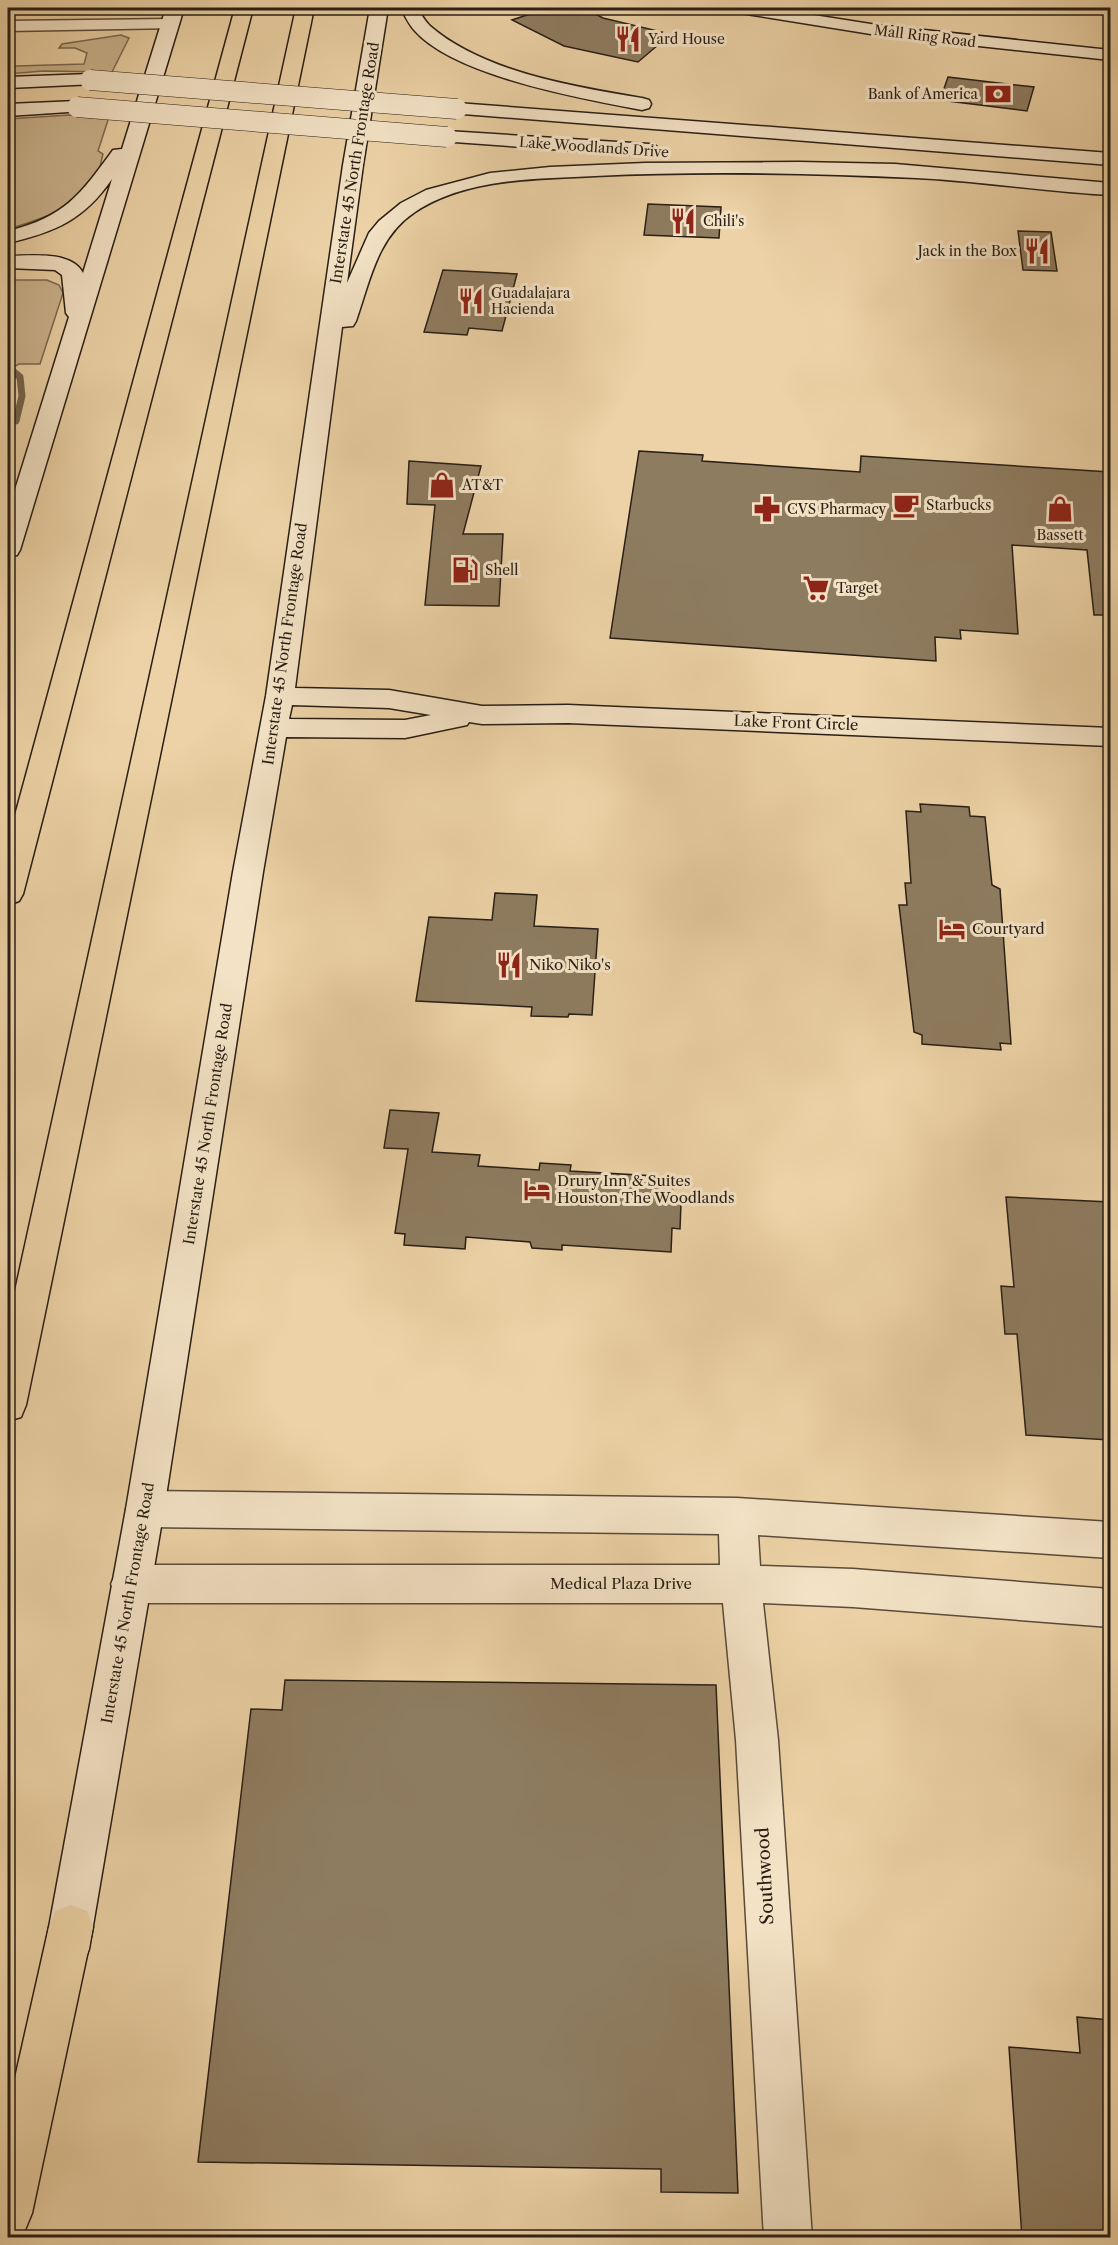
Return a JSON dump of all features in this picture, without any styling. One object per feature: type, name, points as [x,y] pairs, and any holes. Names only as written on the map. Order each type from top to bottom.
[{"type":"highway","points":[[8,894],[244,8]]},
{"type":"highway","points":[[8,1405],[305,8]]},
{"type":"highway","points":[[8,2213],[71,1927]]},
{"type":"main road","name":"Interstate 45 North Frontage Road","points":[[16,2238],[145,1509],[248,872],[280,696],[314,435],[356,143],[379,8]]},
{"type":"main road","points":[[409,8],[411,15],[433,37],[493,69],[601,97],[776,132]]},
{"type":"main road","name":"Mall Ring Road","points":[[740,8],[877,30],[1110,56]]},
{"type":"main road","points":[[8,26],[173,16],[8,550]]},
{"type":"main road","name":"Lake Woodlands Drive","points":[[8,83],[90,80],[457,110],[776,132],[1104,174]]},
{"type":"main road","name":"Lake Woodlands Drive","points":[[8,110],[77,107],[915,172],[1104,174]]},
{"type":"main road","points":[[8,237],[39,228],[62,218],[80,206],[88,199],[137,129]]},
{"type":"main road","points":[[653,150],[795,149],[1104,174]]},
{"type":"main road","points":[[324,373],[373,247],[384,226],[404,209],[435,194],[510,176],[658,168],[803,167],[915,172]]},
{"type":"main road","points":[[8,262],[60,264],[72,272],[78,321]]},
{"type":"main road","name":"Lake Front Circle","points":[[280,696],[389,699],[482,714],[568,714],[1110,736]]},
{"type":"main road","name":"Lake Front Circle","points":[[274,728],[405,729],[482,714]]},
{"type":"main road","points":[[145,1509],[737,1515],[1110,1540]]},
{"type":"main road","name":"Southwood","points":[[737,1515],[741,1584],[757,1740],[788,2238]]},
{"type":"main road","name":"Medical Plaza Drive","points":[[131,1584],[741,1584],[853,1588],[1110,1608]]},
{"type":"shaded area","points":[[121,35],[129,38],[112,72],[43,71],[8,74],[8,67],[84,64],[87,53],[75,48],[59,48],[62,44]]},
{"type":"shaded area","points":[[69,115],[109,117],[98,151],[103,154],[97,175],[88,188],[69,205],[45,217],[8,229],[8,119]]},
{"type":"shaded area","points":[[8,280],[47,280],[59,285],[63,293],[40,364],[19,364],[8,370]]},
{"type":"building","points":[[548,8],[579,10],[584,8],[603,18],[662,32],[655,37],[665,39],[638,62],[564,46],[512,20]]},
{"type":"building","name":"Bank of America","points":[[948,77],[1034,87],[1027,111],[940,100]]},
{"type":"building","name":"Chili's","points":[[648,204],[721,207],[719,238],[644,235]]},
{"type":"building","name":"Jack in the Box","points":[[1018,231],[1051,232],[1057,271],[1023,270]]},
{"type":"building","name":"Guadalajara Hacienda","points":[[443,270],[517,274],[502,331],[469,328],[467,335],[424,332]]},
{"type":"building","name":"Target","points":[[639,451],[703,455],[702,461],[860,472],[861,456],[1110,472],[1110,615],[1094,615],[1087,550],[1012,545],[1018,634],[960,630],[961,639],[935,637],[936,661],[610,638]]},
{"type":"building","points":[[409,461],[481,466],[463,534],[503,534],[499,606],[425,605],[435,505],[407,504]]},
{"type":"building","name":"Courtyard","points":[[920,804],[969,807],[970,816],[985,817],[992,885],[1000,889],[1011,1044],[1000,1043],[1001,1050],[922,1044],[922,1035],[914,1032],[899,905],[907,905],[905,883],[911,883],[906,811],[921,812]]},
{"type":"building","name":"Niko Niko's","points":[[495,893],[537,895],[534,926],[598,929],[592,1015],[531,1016],[532,1007],[416,1001],[429,917],[492,920]]},
{"type":"building","name":"Drury Inn & Suites Houston The Woodlands","points":[[390,1110],[439,1113],[432,1152],[480,1155],[478,1166],[539,1170],[540,1163],[571,1165],[570,1171],[673,1177],[672,1203],[681,1203],[680,1229],[672,1228],[671,1252],[562,1245],[562,1250],[532,1248],[530,1242],[466,1237],[465,1249],[404,1245],[405,1234],[395,1233],[408,1149],[384,1148]]},
{"type":"building","points":[[1006,1197],[1110,1202],[1110,1440],[1026,1435],[1017,1334],[1005,1334],[1001,1286],[1014,1287]]},
{"type":"building","points":[[285,1680],[716,1685],[738,2193],[661,2192],[661,2169],[198,2162],[251,1709],[282,1710]]},
{"type":"building","points":[[1077,2017],[1110,2020],[1110,2238],[1022,2238],[1009,2047],[1080,2053]]},
{"type":"waterway","points":[[8,367],[20,377],[22,396],[16,421],[8,421]]},
{"type":"place","name":"Yard House","points":[[628,39]]},
{"type":"place","name":"Bank of America","points":[[998,94]]},
{"type":"place","name":"Chili's","points":[[683,221]]},
{"type":"place","name":"Jack in the Box","points":[[1037,251]]},
{"type":"place","name":"Guadalajara Hacienda","points":[[471,301]]},
{"type":"place","name":"AT&T","points":[[442,485]]},
{"type":"place","name":"Starbucks","points":[[906,505]]},
{"type":"place","name":"CVS Pharmacy","points":[[767,509]]},
{"type":"place","name":"Bassett","points":[[1060,509]]},
{"type":"place","name":"Shell","points":[[465,570]]},
{"type":"place","name":"Target","points":[[816,588]]},
{"type":"place","name":"Courtyard","points":[[952,929]]},
{"type":"place","name":"Niko Niko's","points":[[509,965]]},
{"type":"place","name":"Drury Inn & Suites Houston The Woodlands","points":[[537,1190]]}]
